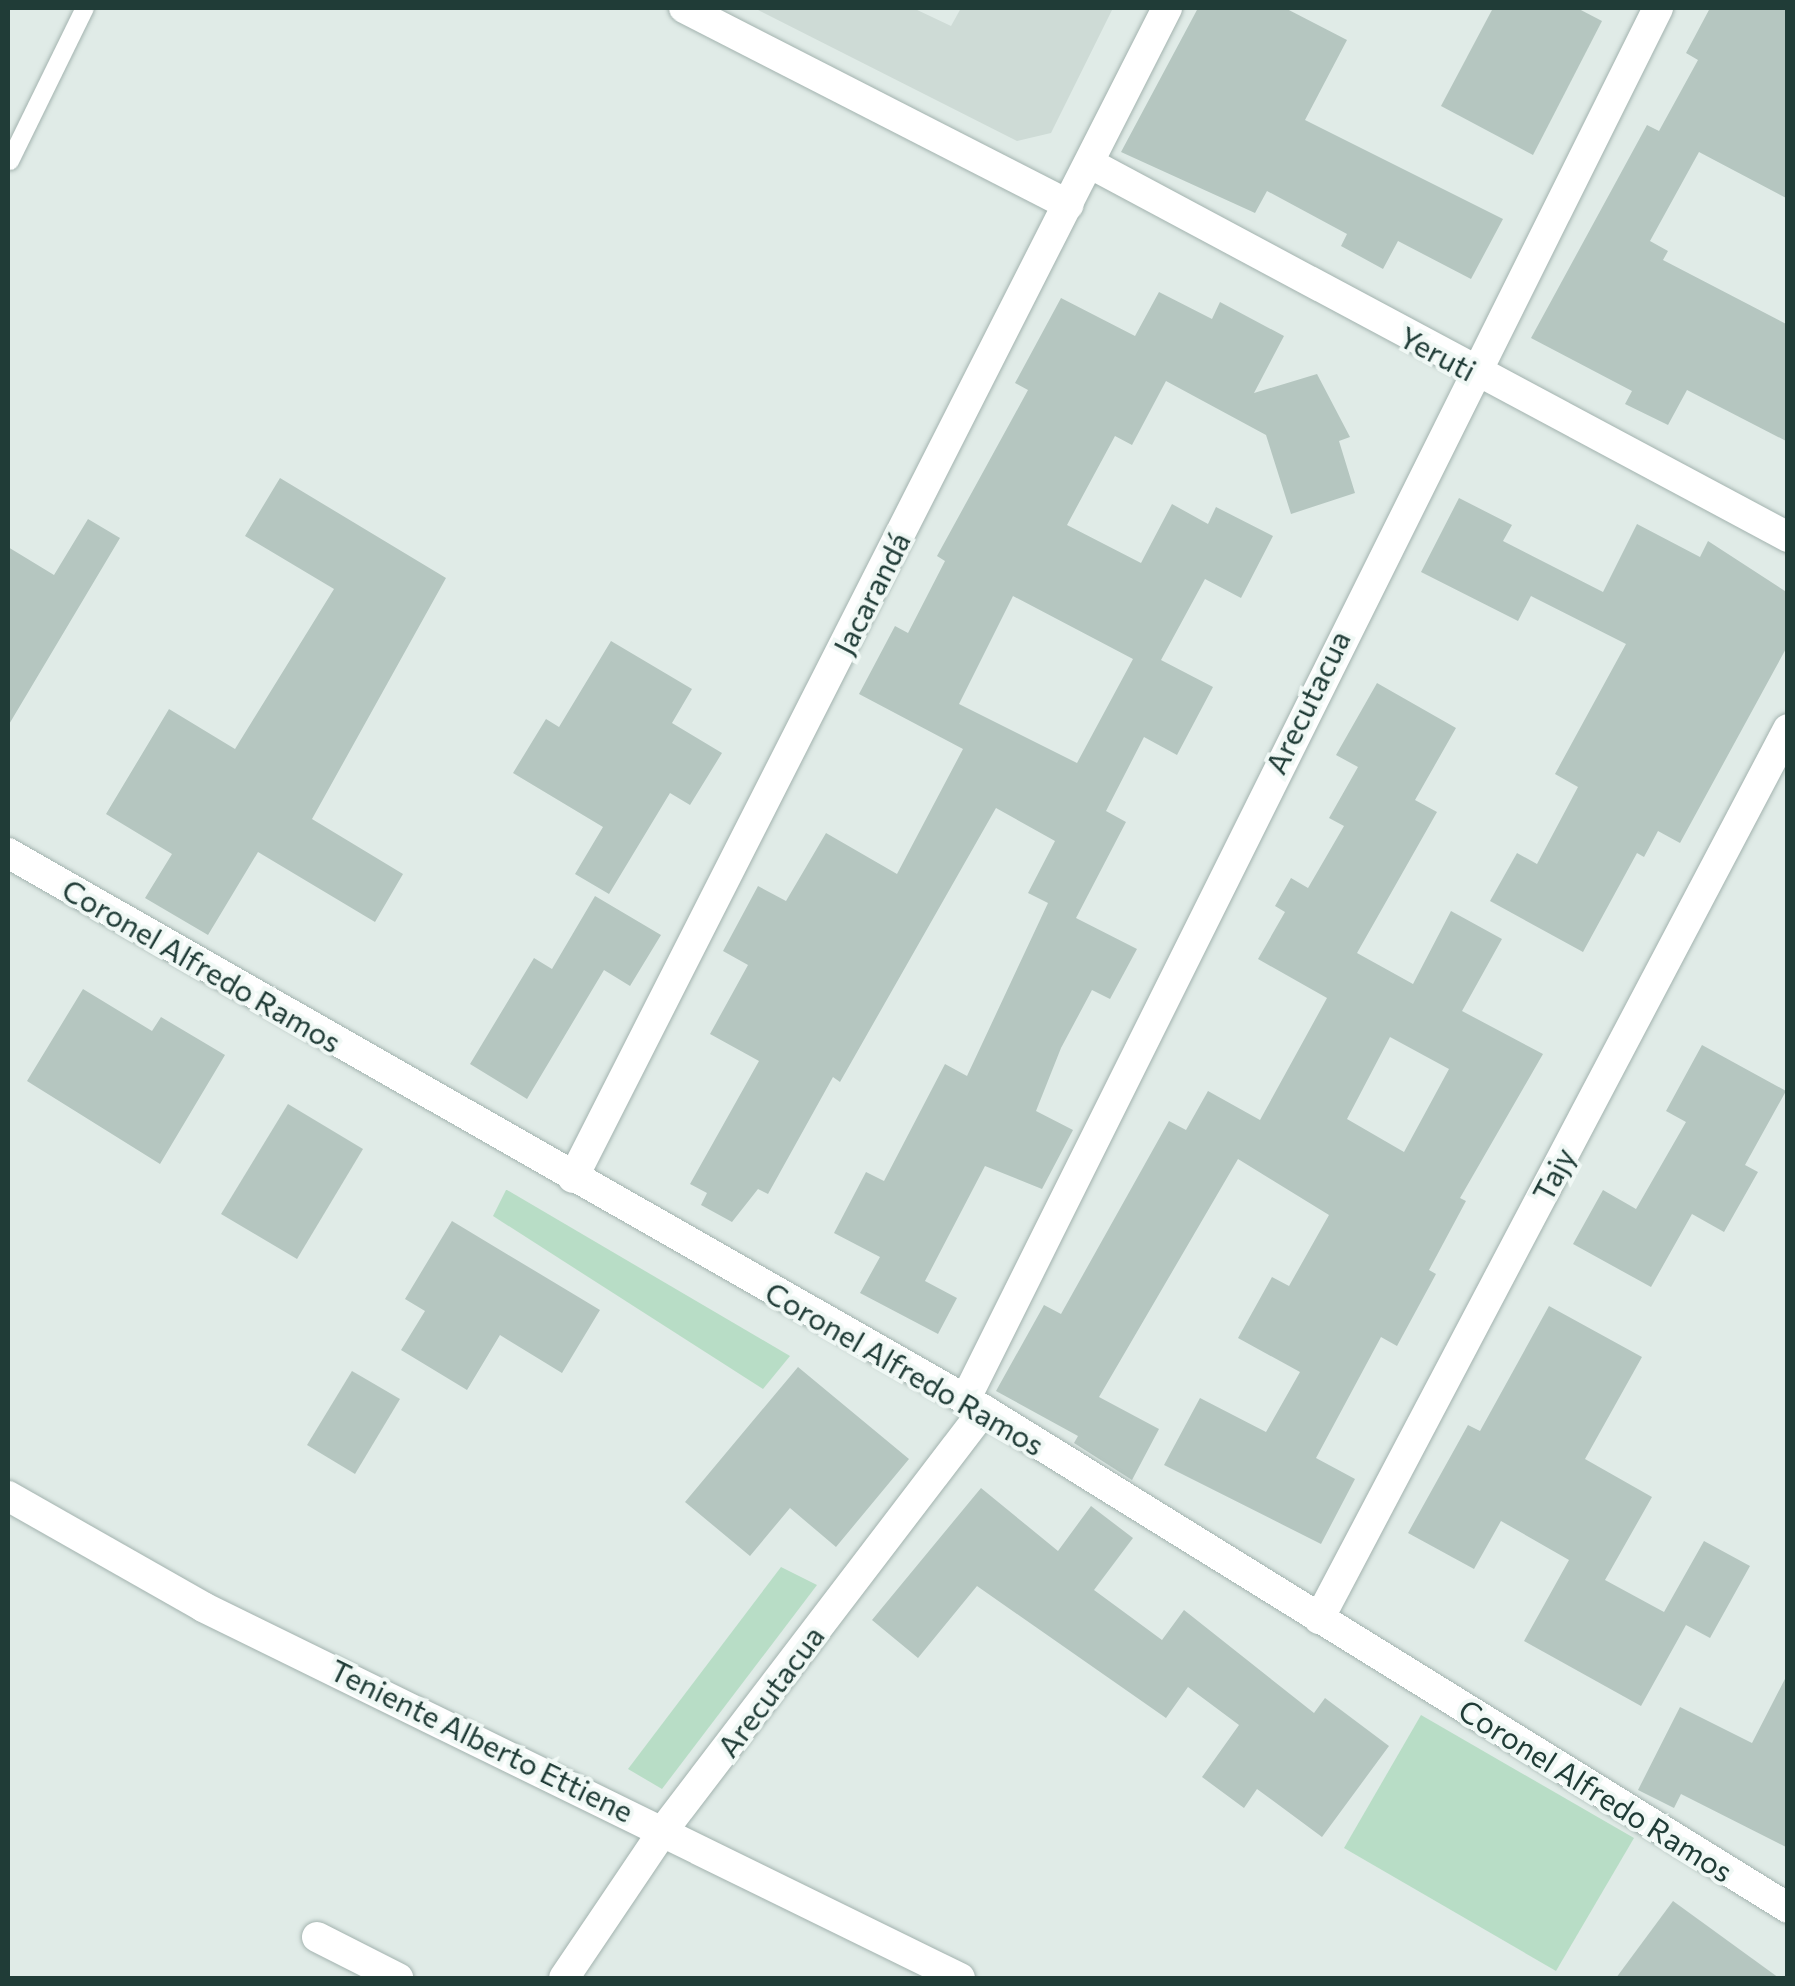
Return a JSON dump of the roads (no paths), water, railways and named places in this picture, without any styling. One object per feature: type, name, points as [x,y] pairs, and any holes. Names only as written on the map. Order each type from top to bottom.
[{"type":"street","points":[[684,8],[1069,205]]},
{"type":"street","name":"Jacarandá","points":[[573,1178],[1168,8]]},
{"type":"street","name":"Arecutacua","points":[[564,1978],[666,1828],[974,1405],[1470,371],[1658,8]]},
{"type":"street","name":"Yeruti","points":[[1092,164],[1470,371],[1788,537]]},
{"type":"street","name":"Tajy","points":[[1320,1619],[1788,729]]},
{"type":"street","name":"Coronel Alfredo Ramos","points":[[8,853],[974,1405],[1788,1908]]},
{"type":"street","name":"Teniente Alberto Ettiene","points":[[8,1496],[204,1607],[666,1828],[960,1978]]},
{"type":"street","points":[[317,1938],[398,1978]]},
{"type":"lane","points":[[10,161],[85,8]]}]
